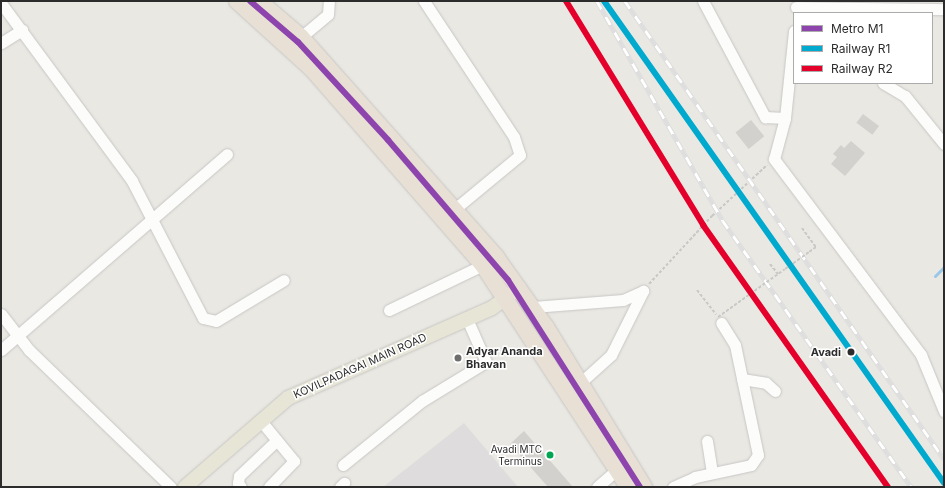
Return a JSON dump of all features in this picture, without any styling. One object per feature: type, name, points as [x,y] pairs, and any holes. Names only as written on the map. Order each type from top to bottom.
[{"type":"highway","points":[[237,1],[312,70],[449,214]]},
{"type":"highway","points":[[258,1],[301,37],[449,214],[490,261],[519,288],[534,307],[580,383],[622,466],[628,487]]},
{"type":"highway","points":[[490,261],[506,299],[622,466],[644,487]]},
{"type":"main road","name":"KOVILPADAGAI MAIN ROAD","points":[[188,486],[288,398],[492,308],[519,288]]},
{"type":"street","points":[[301,37],[328,14],[329,1]]},
{"type":"street","points":[[424,1],[514,137],[520,155],[449,214]]},
{"type":"street","points":[[703,1],[765,117],[785,118]]},
{"type":"street","points":[[1,3],[132,181],[192,300],[203,318],[209,322],[216,321],[284,280]]},
{"type":"street","points":[[796,7],[944,9]]},
{"type":"street","points":[[1,43],[22,30]]},
{"type":"street","points":[[793,42],[785,118],[774,160],[921,355],[944,411]]},
{"type":"street","points":[[885,84],[905,96],[944,144]]},
{"type":"street","points":[[1,350],[227,154]]},
{"type":"street","points":[[389,310],[490,261]]},
{"type":"street","points":[[534,307],[623,300],[643,291]]},
{"type":"street","points":[[580,383],[611,355],[643,291]]},
{"type":"street","points":[[1,314],[18,336],[171,487]]},
{"type":"street","points":[[343,465],[422,401],[486,362],[468,319]]},
{"type":"street","points":[[676,485],[695,476],[751,465],[758,455],[735,345],[720,320]]},
{"type":"street","points":[[742,379],[766,383],[775,391]]},
{"type":"street","points":[[261,421],[294,462],[269,487]]},
{"type":"street","points":[[241,487],[238,482],[239,476],[277,440]]},
{"type":"street","points":[[707,440],[712,473]]},
{"type":"street","points":[[597,487],[622,466]]},
{"type":"path","points":[[643,291],[712,216],[774,160]]},
{"type":"path","points":[[697,290],[720,320],[778,274],[816,247],[802,228]]},
{"type":"path","points":[[770,264],[778,274]]},
{"type":"shaded area","points":[[464,423],[518,487],[383,487]]},
{"type":"building","points":[[863,114],[879,126],[872,135],[856,123]]},
{"type":"building","points":[[751,120],[764,136],[749,149],[735,133]]},
{"type":"building","points":[[851,141],[865,153],[845,176],[831,164],[837,157],[833,154],[841,145],[844,148]]},
{"type":"building","points":[[524,431],[573,487],[548,487],[510,444]]},
{"type":"waterway","points":[[935,276],[944,267]]},
{"type":"railway","points":[[250,1],[298,42],[388,140],[508,280],[640,487]]},
{"type":"railway","points":[[566,1],[703,225],[888,487]]},
{"type":"railway","points":[[597,1],[723,221],[911,487]]},
{"type":"railway","points":[[625,1],[944,459]]},
{"type":"metro line","name":"M1","points":[[250,1],[298,42],[388,140],[508,280],[640,487]]},
{"type":"rail line","name":"R2","points":[[566,1],[703,225],[888,487]]},
{"type":"rail line","name":"R1","points":[[604,1],[944,483]]},
{"type":"place","name":"Avadi","points":[[851,352]]},
{"type":"place","name":"Adyar Ananda Bhavan","points":[[458,358]]},
{"type":"place","name":"Avadi MTC Terminus","points":[[550,455]]}]
